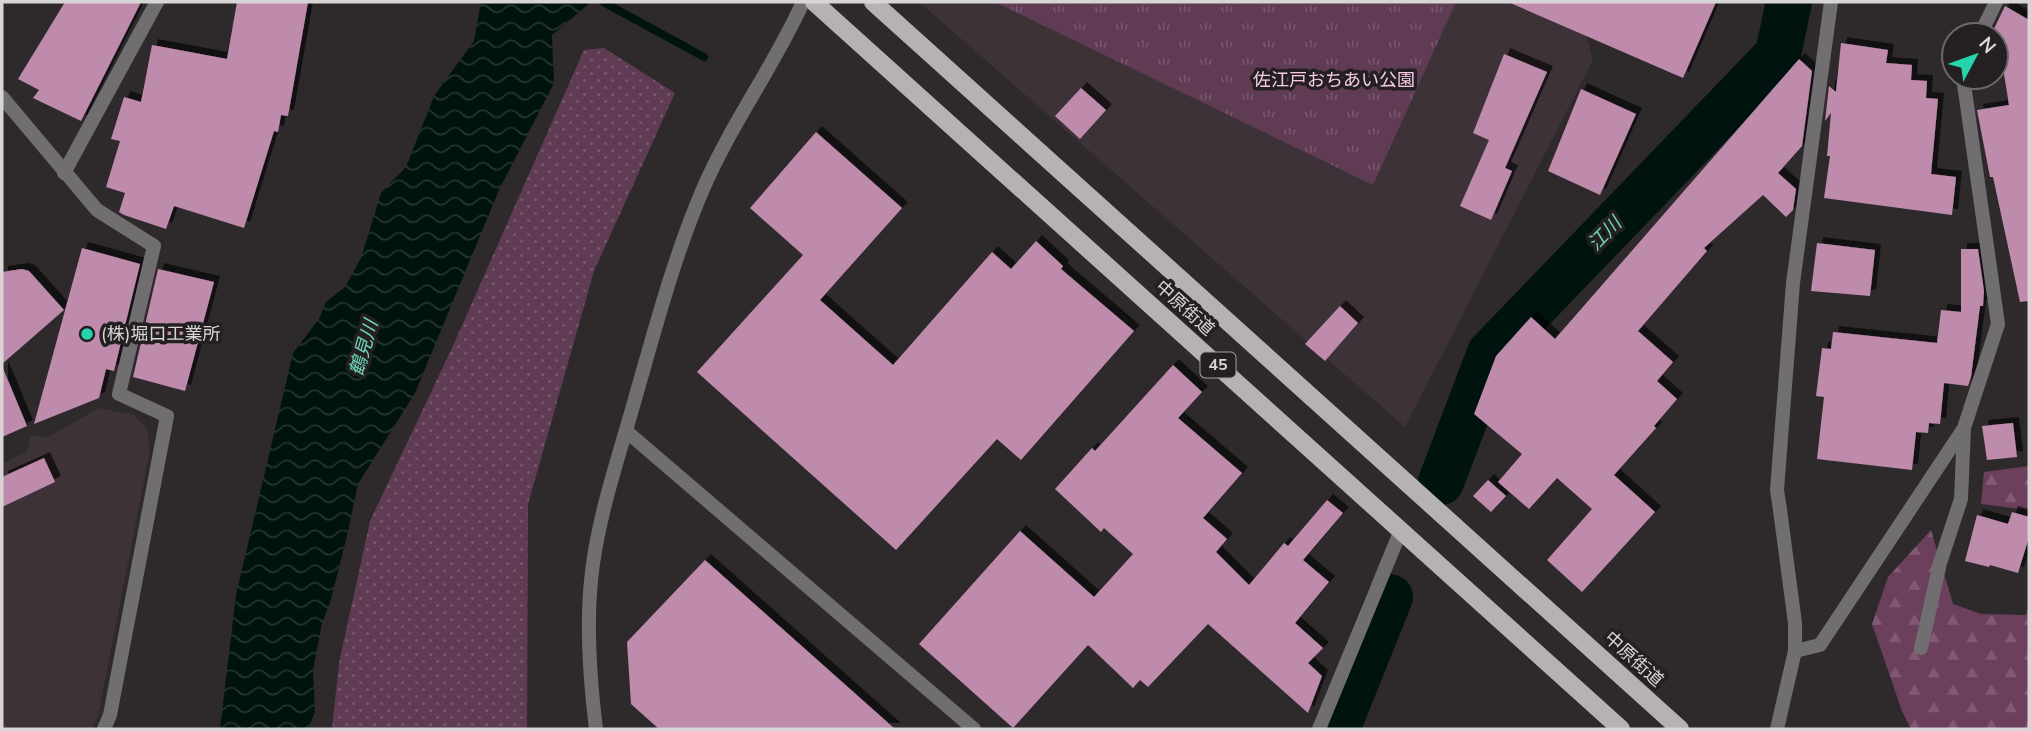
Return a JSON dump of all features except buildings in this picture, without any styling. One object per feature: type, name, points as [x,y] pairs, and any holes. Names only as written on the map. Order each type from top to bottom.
[{"type":"main road","name":"中原街道","points":[[814,2],[1622,729]]},
{"type":"main road","name":"中原街道","points":[[873,2],[1680,729]]},
{"type":"street","points":[[156,2],[65,173],[84,136],[156,2]]},
{"type":"street","points":[[596,729],[589,652],[591,578],[599,533],[626,431],[677,254],[703,189],[726,140],[803,2]]},
{"type":"street","points":[[1777,729],[1795,651],[1795,623],[1777,489],[1793,283],[1831,2]]},
{"type":"street","points":[[1987,21],[1996,2]]},
{"type":"street","points":[[1795,651],[1819,645],[1964,428],[1998,324],[1965,91]]},
{"type":"street","points":[[2,97],[97,210],[154,246],[119,394],[167,416],[110,716],[104,729]]},
{"type":"street","points":[[1921,648],[1940,563],[1961,499],[1964,428]]},
{"type":"street","points":[[626,431],[974,729]]},
{"type":"street","points":[[1319,729],[1401,530]]},
{"type":"shaded area","points":[[919,2],[1577,2],[1593,60],[1405,427]]},
{"type":"shaded area","points":[[99,408],[134,415],[147,429],[150,450],[98,716],[92,729],[2,729],[2,464],[27,451],[31,435],[46,438]]},
{"type":"green space","name":"佐江戸おちあい公園","points":[[995,2],[1456,2],[1373,185]]},
{"type":"green space","points":[[604,48],[675,93],[594,271],[528,504],[527,729],[332,729],[339,663],[370,521],[452,348],[584,50]]},
{"type":"green space","points":[[2029,466],[2029,510],[1981,504],[1984,472]]},
{"type":"green space","points":[[1931,530],[1953,604],[1981,614],[2026,615],[2029,606],[2029,729],[1911,729],[1902,711],[1872,624],[1888,577]]},
{"type":"water","name":"鶴見川","points":[[481,2],[591,2],[552,35],[554,83],[499,190],[415,393],[358,484],[330,603],[322,623],[313,670],[315,712],[308,729],[220,729],[236,595],[293,353],[319,319],[326,302],[345,287],[361,258],[381,193],[406,167],[434,96],[474,41]]},
{"type":"waterway","points":[[603,2],[704,57]]},
{"type":"waterway","name":"江川","points":[[1441,482],[1490,353],[1778,54],[1789,2]]},
{"type":"waterway","name":"江川","points":[[1337,729],[1390,597]]},
{"type":"place","name":"(株)堀口工業所","points":[[87,334]]}]
